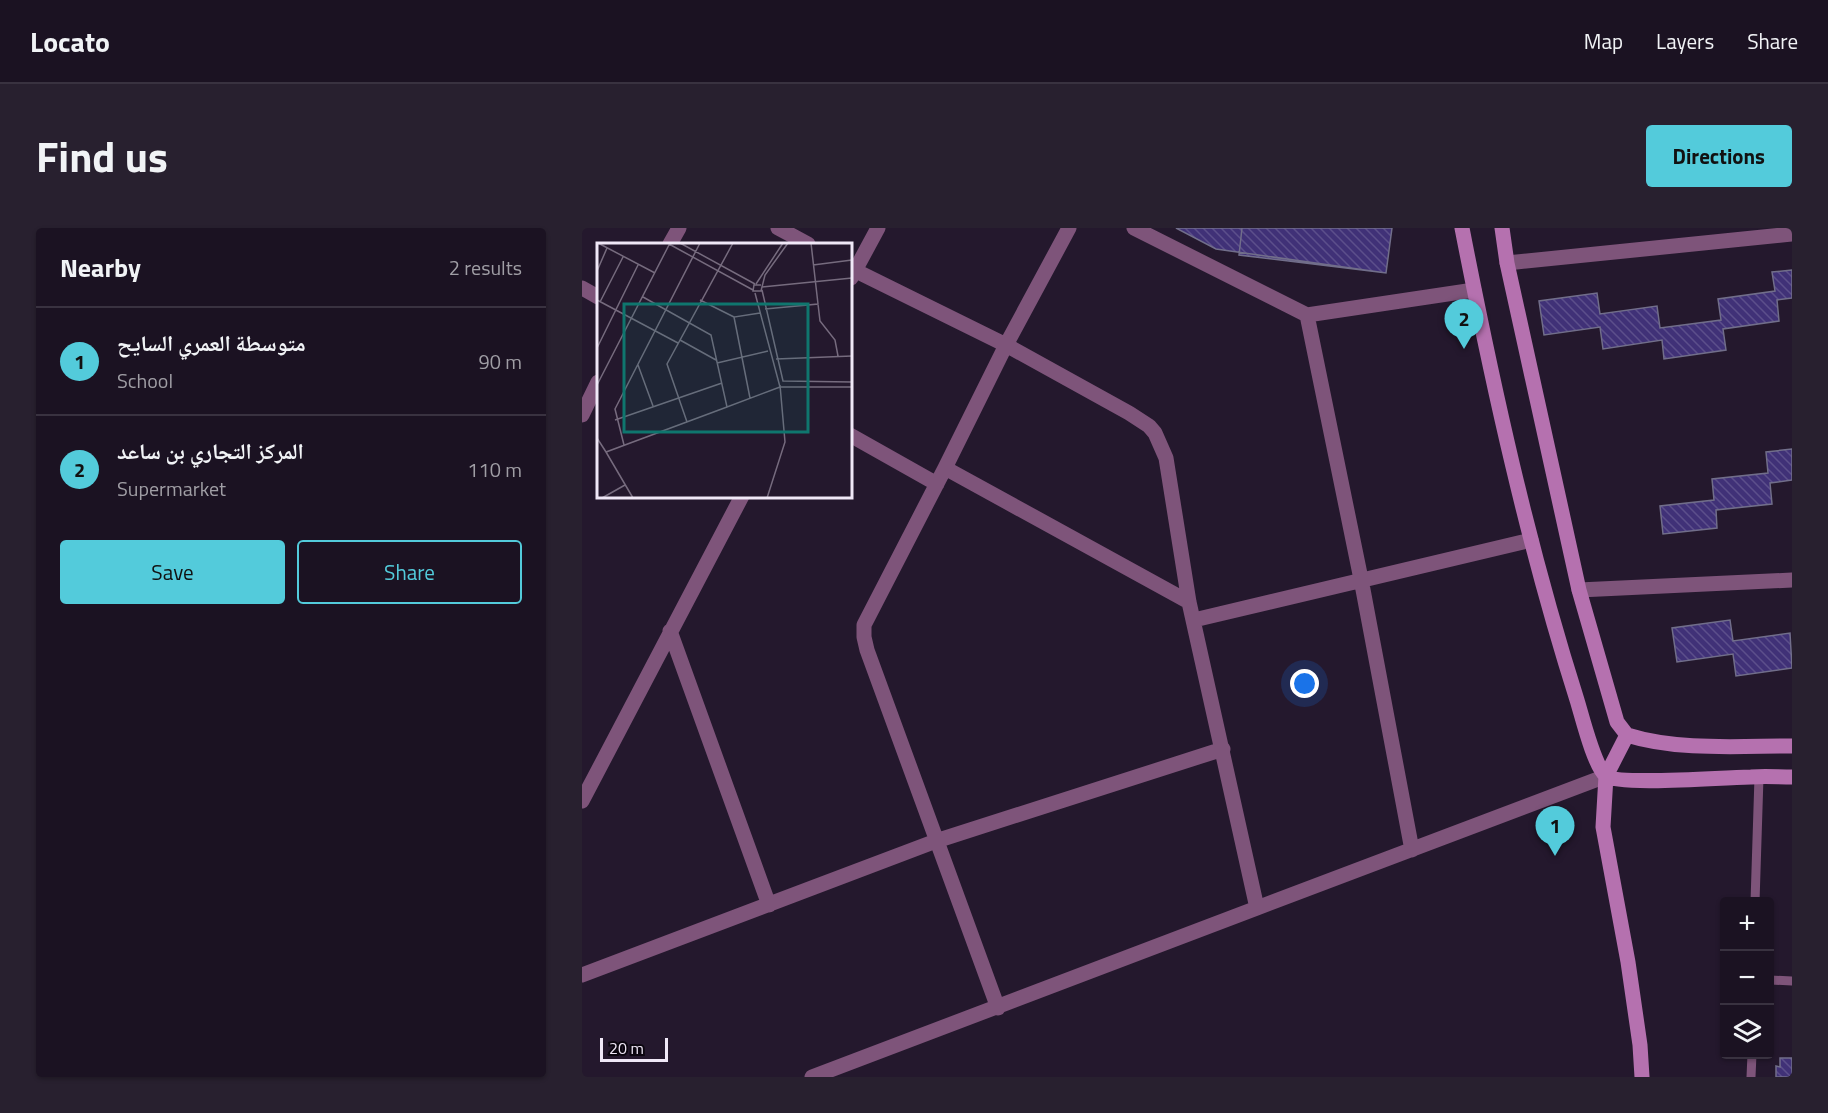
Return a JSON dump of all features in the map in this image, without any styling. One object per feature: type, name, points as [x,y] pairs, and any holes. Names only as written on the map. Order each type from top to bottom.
[{"type":"street","points":[[671,243],[679,228]]},
{"type":"street","points":[[778,228],[806,243]]},
{"type":"street","points":[[878,228],[852,273],[1006,345],[1129,413],[1149,426],[1155,433],[1166,458],[1189,602],[1257,908]]},
{"type":"street","points":[[998,1008],[867,650],[864,625],[1006,345],[1069,228]]},
{"type":"street","points":[[1134,228],[1307,315],[1474,290]]},
{"type":"street","points":[[1461,228],[1531,540],[1553,625],[1589,741],[1599,767],[1606,776]]},
{"type":"street","points":[[1502,228],[1507,263],[1579,590],[1615,716],[1622,731],[1627,735],[1650,741],[1703,746],[1792,746]]},
{"type":"street","points":[[1507,263],[1792,234]]},
{"type":"street","points":[[582,288],[597,296]]},
{"type":"street","points":[[1307,315],[1362,579],[1412,850]]},
{"type":"street","points":[[582,415],[597,384]]},
{"type":"street","points":[[852,436],[937,484]]},
{"type":"street","points":[[945,468],[1189,602]]},
{"type":"street","points":[[582,801],[741,498]]},
{"type":"street","points":[[1194,620],[1531,540]]},
{"type":"street","points":[[1579,590],[1792,580]]},
{"type":"street","points":[[670,631],[769,905]]},
{"type":"street","points":[[1627,735],[1606,776],[1603,826],[1628,962],[1640,1045],[1642,1077]]},
{"type":"street","points":[[582,975],[936,841],[1223,749]]},
{"type":"street","points":[[812,1077],[1606,776],[1659,781],[1792,777]]},
{"type":"lane","points":[[1755,897],[1759,777]]},
{"type":"lane","points":[[1774,980],[1792,981]]},
{"type":"lane","points":[[1751,1077],[1752,1059]]},
{"type":"building","points":[[1176,228],[1392,228],[1386,273],[1216,249]]},
{"type":"building","points":[[1242,228],[1392,228],[1386,273],[1239,255]]},
{"type":"building","points":[[1792,270],[1792,298],[1777,300],[1779,321],[1723,329],[1726,350],[1664,359],[1662,340],[1603,349],[1600,327],[1544,335],[1539,301],[1597,293],[1600,314],[1657,306],[1660,328],[1721,320],[1718,299],[1775,291],[1772,272]]},
{"type":"building","points":[[1792,449],[1792,480],[1770,483],[1772,504],[1716,510],[1717,528],[1663,534],[1660,506],[1714,500],[1712,479],[1768,473],[1766,452]]},
{"type":"building","points":[[1730,620],[1733,641],[1790,633],[1792,668],[1736,676],[1733,654],[1677,662],[1672,628]]},
{"type":"building","points":[[1780,1058],[1792,1058],[1792,1077],[1776,1077],[1776,1066],[1780,1067]]},
{"type":"place","name":"المركز التجاري بن ساعد","points":[[1464,349]]},
{"type":"place","name":"متوسطة العمري السايح","points":[[1555,856]]}]
